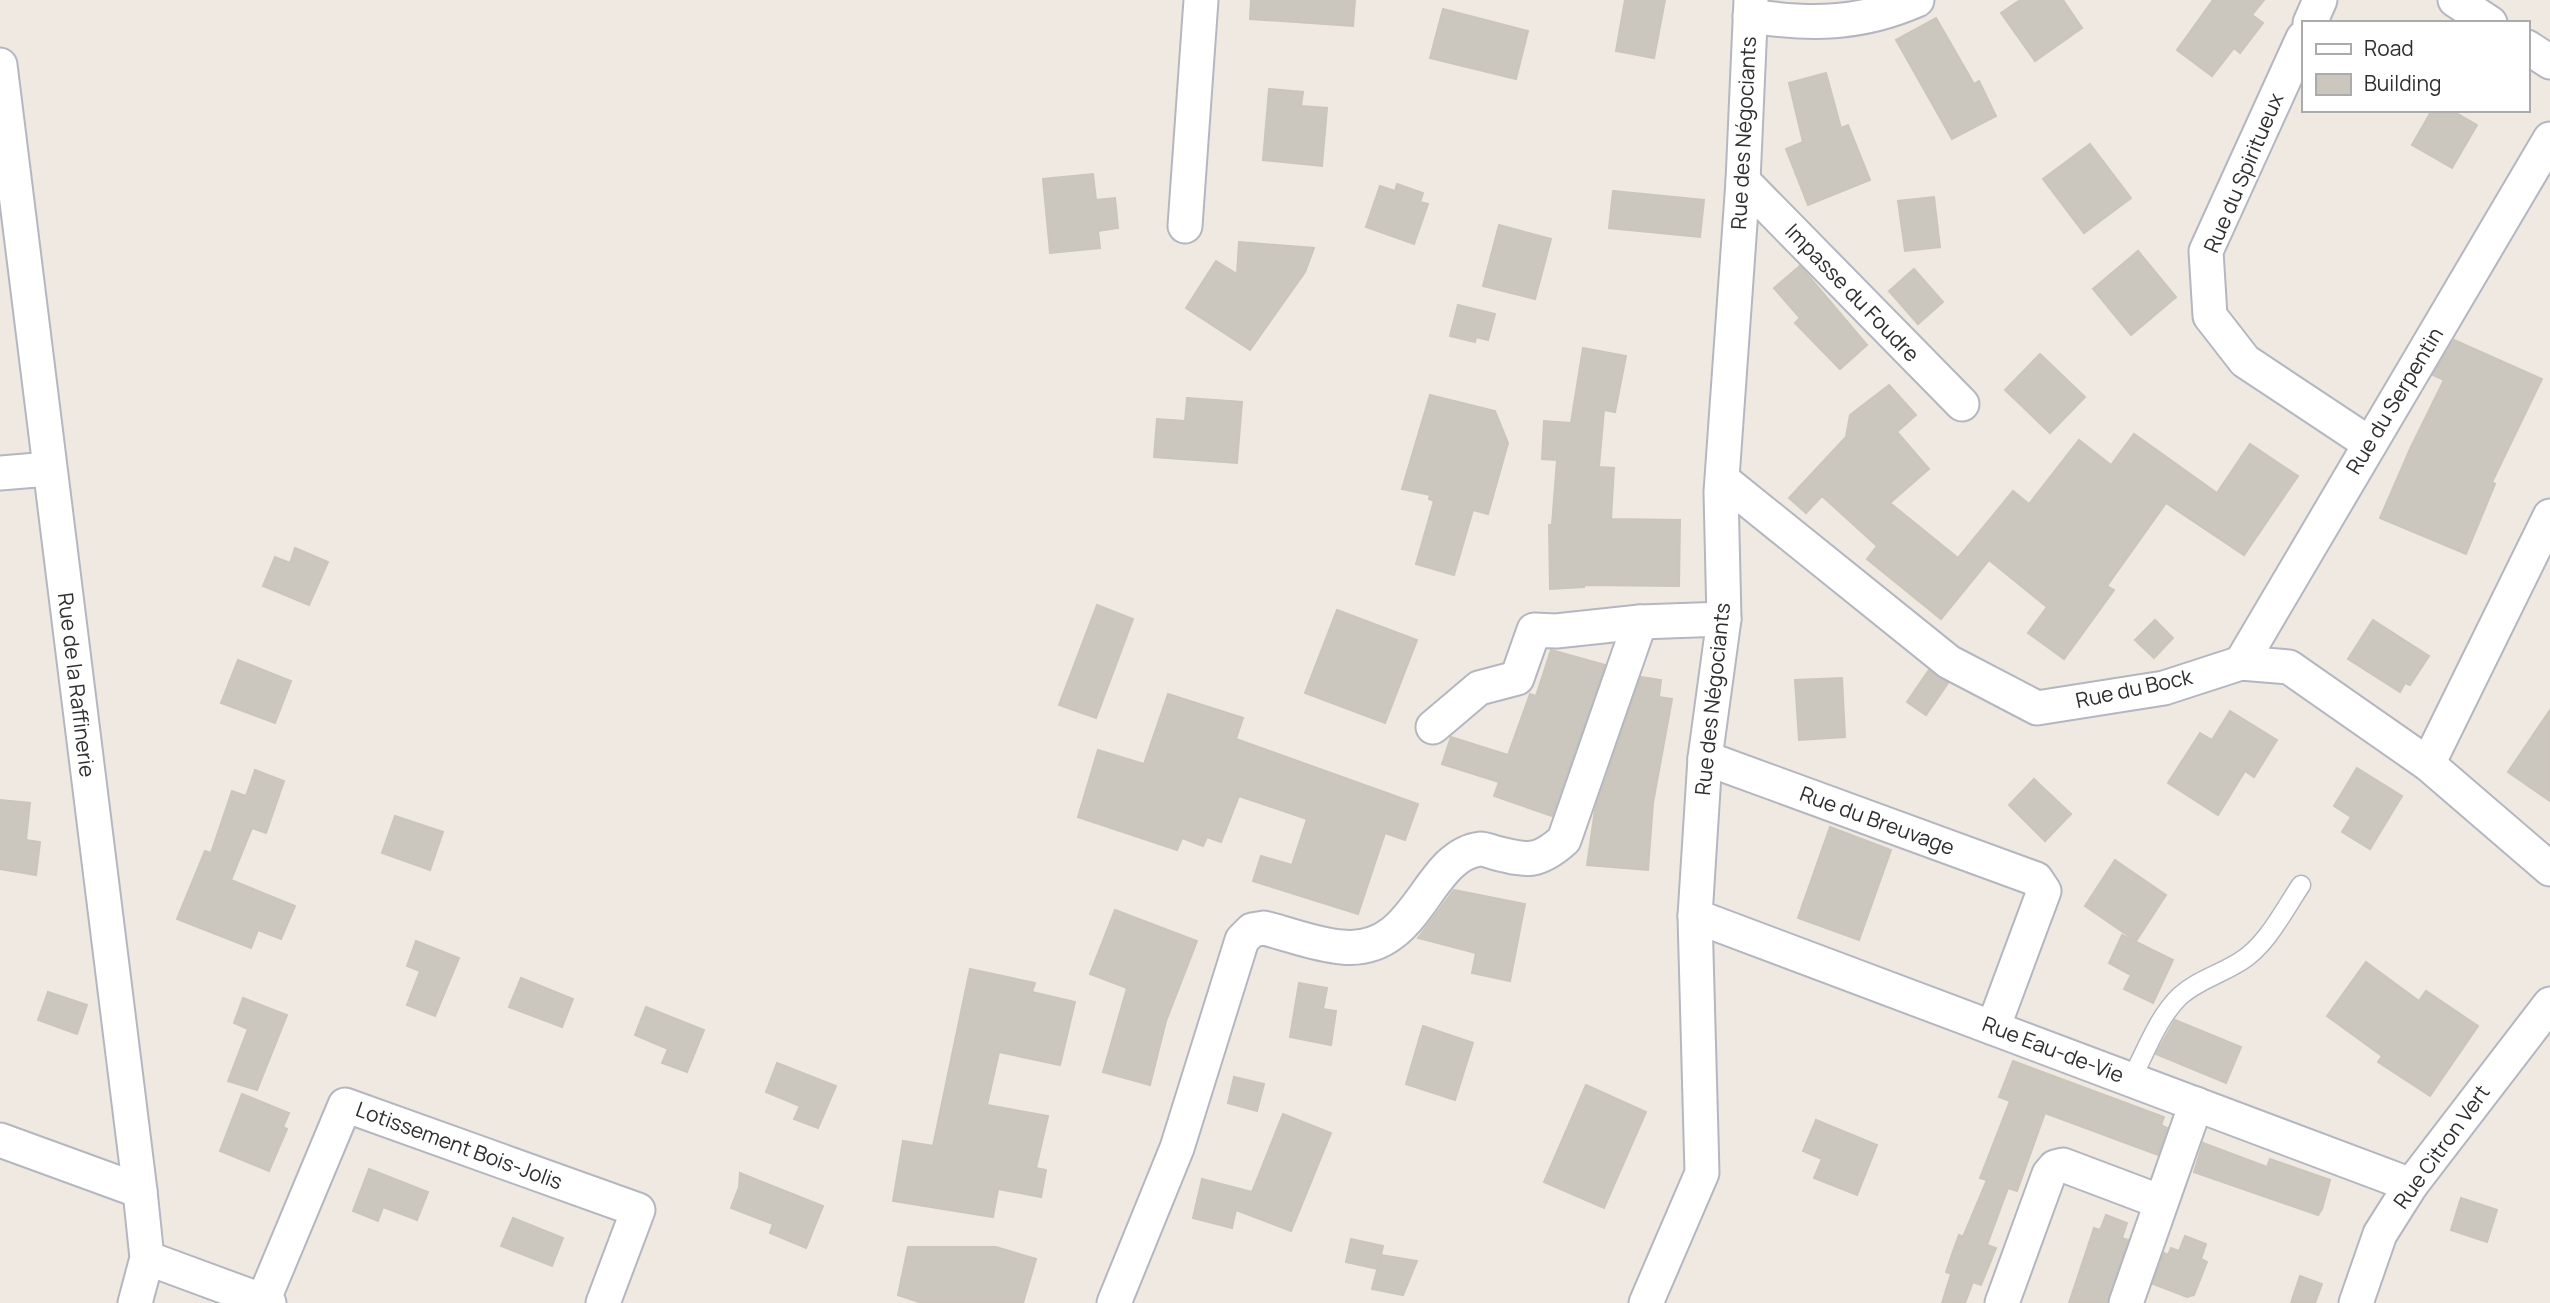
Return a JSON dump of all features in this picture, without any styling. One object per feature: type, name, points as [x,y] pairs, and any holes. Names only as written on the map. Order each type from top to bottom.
[{"type":"street","points":[[1185,226],[1201,0]]},
{"type":"street","points":[[1750,8],[1828,23],[1891,11],[1917,0]]},
{"type":"street","points":[[2311,21],[2320,0]]},
{"type":"street","points":[[2455,0],[2487,21]]},
{"type":"street","name":"Rue des Négociants","points":[[1646,1303],[1702,1173],[1695,916],[1704,758],[1724,619],[1723,480],[1743,181],[1750,8]]},
{"type":"street","name":"Rue du Spiritueux","points":[[2302,40],[2206,251],[2210,316],[2245,360],[2370,444]]},
{"type":"street","points":[[2529,48],[2550,62]]},
{"type":"street","name":"Rue de la Raffinerie","points":[[0,65],[140,1191],[147,1258],[135,1303]]},
{"type":"street","name":"Rue du Serpentin","points":[[2241,663],[2550,139]]},
{"type":"street","name":"Impasse du Foudre","points":[[1743,181],[1962,404]]},
{"type":"street","points":[[0,473],[49,469]]},
{"type":"street","name":"Rue du Bock","points":[[1723,480],[1948,662],[2037,708],[2164,688],[2241,663],[2290,667],[2428,764],[2550,869]]},
{"type":"street","points":[[2428,764],[2550,516]]},
{"type":"street","points":[[1433,727],[1479,688],[1517,678],[1534,629],[1556,631],[1640,622],[1724,619]]},
{"type":"street","points":[[1114,1303],[1177,1148],[1242,940],[1252,930],[1264,928],[1344,948],[1377,942],[1401,929],[1447,870],[1461,859],[1481,849],[1527,861],[1548,854],[1564,840],[1640,622]]},
{"type":"street","name":"Rue du Breuvage","points":[[1704,758],[2036,879],[2043,891],[1993,1028]]},
{"type":"street","name":"Rue Eau-de-Vie","points":[[1695,916],[2411,1185]]},
{"type":"street","name":"Rue Citron Vert","points":[[2356,1303],[2380,1234],[2411,1185],[2550,1004]]},
{"type":"street","points":[[2126,1303],[2196,1104]]},
{"type":"street","name":"Lotissement Bois-Jolis","points":[[147,1258],[266,1302],[345,1105],[638,1210],[603,1303]]},
{"type":"street","points":[[0,1140],[140,1191]]},
{"type":"street","points":[[2002,1303],[2049,1174],[2055,1167],[2063,1166],[2161,1202]]},
{"type":"lane","points":[[2131,1080],[2165,1015],[2179,998],[2195,985],[2242,961],[2257,947],[2301,885]]},
{"type":"building","points":[[1251,0],[1355,0],[1353,26],[1250,19]]},
{"type":"building","points":[[1625,0],[1665,0],[1654,58],[1616,51]]},
{"type":"building","points":[[2020,0],[2063,0],[2082,28],[2035,61],[2001,13]]},
{"type":"building","points":[[2213,0],[2264,0],[2252,15],[2263,23],[2240,53],[2234,48],[2212,76],[2177,50]]},
{"type":"building","points":[[1443,9],[1528,31],[1516,79],[1430,58]]},
{"type":"building","points":[[1936,18],[1974,84],[1979,81],[1996,116],[1952,139],[1896,40]]},
{"type":"building","points":[[1826,73],[1841,128],[1848,125],[1870,180],[1808,205],[1786,149],[1803,142],[1789,83]]},
{"type":"building","points":[[1269,89],[1303,92],[1301,106],[1327,108],[1322,166],[1263,160]]},
{"type":"building","points":[[2431,112],[2454,112],[2477,125],[2452,168],[2412,145]]},
{"type":"building","points":[[2090,144],[2131,198],[2084,233],[2043,179]]},
{"type":"building","points":[[1093,174],[1096,200],[1115,198],[1118,228],[1098,231],[1100,248],[1050,253],[1043,179]]},
{"type":"building","points":[[1397,184],[1423,193],[1420,202],[1428,204],[1414,244],[1366,227],[1380,186],[1395,191]]},
{"type":"building","points":[[1613,191],[1704,200],[1700,237],[1609,228]]},
{"type":"building","points":[[1934,197],[1940,247],[1905,251],[1898,201]]},
{"type":"building","points":[[1499,225],[1551,239],[1535,299],[1483,286]]},
{"type":"building","points":[[1239,242],[1314,248],[1305,272],[1250,350],[1186,308],[1216,261],[1237,274]]},
{"type":"building","points":[[2138,251],[2176,297],[2131,335],[2093,289]]},
{"type":"building","points":[[1800,266],[1867,345],[1840,369],[1795,323],[1800,318],[1774,288]]},
{"type":"building","points":[[1914,269],[1943,302],[1918,324],[1889,291]]},
{"type":"building","points":[[1458,305],[1495,314],[1488,340],[1476,337],[1475,342],[1450,336]]},
{"type":"building","points":[[2454,340],[2542,379],[2492,482],[2495,484],[2466,554],[2380,518],[2444,380],[2433,375]]},
{"type":"building","points":[[1583,348],[1626,356],[1615,412],[1604,410],[1599,467],[1614,468],[1611,519],[1680,520],[1679,586],[1584,585],[1550,589],[1549,525],[1552,525],[1557,460],[1542,459],[1544,421],[1571,423]]},
{"type":"building","points":[[2040,354],[2085,397],[2050,433],[2005,390]]},
{"type":"building","points":[[1889,385],[1916,415],[1897,432],[1929,469],[1890,503],[1958,558],[2013,491],[2029,504],[2079,440],[2111,465],[2134,434],[2217,493],[2250,444],[2298,476],[2244,555],[2166,503],[2107,586],[2114,590],[2064,659],[2028,633],[2047,607],[1989,560],[1941,619],[1867,559],[1877,546],[1822,496],[1806,513],[1789,498],[1846,437],[1850,415]]},
{"type":"building","points":[[1430,395],[1495,411],[1508,443],[1488,514],[1473,510],[1454,575],[1416,564],[1434,501],[1429,499],[1430,495],[1402,489]]},
{"type":"building","points":[[1187,398],[1242,402],[1237,463],[1154,457],[1157,419],[1185,421]]},
{"type":"building","points":[[295,548],[328,562],[309,605],[263,586],[275,557],[290,563]]},
{"type":"building","points":[[1097,605],[1133,619],[1096,718],[1059,705]]},
{"type":"building","points":[[1337,610],[1417,640],[1385,723],[1305,693]]},
{"type":"building","points":[[2155,620],[2173,638],[2154,658],[2135,640]]},
{"type":"building","points":[[2373,620],[2429,656],[2410,685],[2405,683],[2400,692],[2348,659]]},
{"type":"building","points":[[1551,650],[1605,665],[1552,816],[1494,796],[1499,782],[1442,764],[1451,737],[1508,755],[1530,694],[1536,696]]},
{"type":"building","points":[[238,660],[291,681],[275,723],[221,703]]},
{"type":"building","points":[[1929,670],[1948,683],[1926,715],[1907,702]]},
{"type":"building","points":[[1641,677],[1661,680],[1659,697],[1672,699],[1653,803],[1648,870],[1587,865],[1595,810]]},
{"type":"building","points":[[1842,678],[1845,737],[1799,740],[1795,680]]},
{"type":"building","points":[[1168,694],[1243,718],[1236,739],[1418,804],[1405,840],[1385,833],[1358,914],[1253,881],[1261,856],[1292,865],[1307,819],[1239,796],[1221,842],[1207,837],[1203,846],[1182,838],[1177,850],[1078,817],[1098,750],[1144,764]]},
{"type":"building","points":[[2550,710],[2550,801],[2508,772]]},
{"type":"building","points":[[2230,711],[2277,740],[2254,777],[2245,771],[2218,815],[2168,783],[2200,733],[2212,740]]},
{"type":"building","points":[[2357,768],[2402,796],[2370,849],[2342,832],[2351,817],[2334,806]]},
{"type":"building","points":[[255,770],[284,781],[266,833],[252,828],[231,880],[295,906],[281,939],[258,930],[251,948],[177,919],[205,851],[211,853],[232,791],[246,796]]},
{"type":"building","points":[[2034,779],[2071,814],[2045,841],[2009,805]]},
{"type":"building","points":[[0,800],[30,803],[26,840],[40,842],[36,875],[0,869]]},
{"type":"building","points":[[395,816],[443,832],[430,870],[382,853]]},
{"type":"building","points":[[1830,827],[1891,850],[1859,940],[1798,918]]},
{"type":"building","points":[[2115,860],[2166,895],[2136,941],[2085,906]]},
{"type":"building","points":[[1454,890],[1525,904],[1510,981],[1472,973],[1476,953],[1418,938]]},
{"type":"building","points":[[1115,910],[1197,941],[1166,1021],[1150,1085],[1103,1072],[1127,988],[1090,974]]},
{"type":"building","points":[[2122,935],[2173,960],[2153,1003],[2124,989],[2131,975],[2109,963]]},
{"type":"building","points":[[416,941],[459,958],[435,1016],[407,1005],[420,971],[407,966]]},
{"type":"building","points":[[2366,962],[2419,1001],[2426,991],[2478,1026],[2430,1096],[2378,1062],[2382,1056],[2327,1016]]},
{"type":"building","points":[[970,969],[1035,983],[1032,992],[1075,1002],[1060,1065],[999,1052],[987,1105],[1048,1116],[1036,1168],[1046,1170],[1041,1197],[998,1189],[993,1217],[893,1201],[903,1141],[933,1146]]},
{"type":"building","points":[[521,978],[573,999],[562,1027],[509,1007]]},
{"type":"building","points":[[1299,983],[1327,988],[1323,1009],[1336,1011],[1331,1045],[1290,1037]]},
{"type":"building","points":[[48,992],[87,1005],[77,1034],[38,1020]]},
{"type":"building","points":[[243,998],[287,1015],[257,1090],[228,1081],[248,1029],[234,1023]]},
{"type":"building","points":[[646,1007],[704,1030],[687,1072],[662,1063],[668,1049],[635,1035]]},
{"type":"building","points":[[2175,1020],[2241,1047],[2226,1083],[2156,1054]]},
{"type":"building","points":[[1423,1026],[1473,1043],[1455,1100],[1406,1084]]},
{"type":"building","points":[[2013,1061],[2164,1117],[2161,1125],[2167,1128],[2158,1155],[2045,1113],[2017,1191],[2008,1188],[1987,1245],[1996,1248],[1981,1285],[1973,1282],[1965,1303],[1942,1303],[1951,1274],[1946,1272],[1952,1254],[1959,1235],[1963,1237],[1987,1180],[1980,1178],[2010,1101],[1999,1097]]},
{"type":"building","points":[[777,1063],[836,1086],[818,1128],[794,1119],[800,1106],[766,1092]]},
{"type":"building","points":[[1234,1077],[1264,1084],[1257,1111],[1228,1103]]},
{"type":"building","points":[[1586,1085],[1646,1112],[1604,1208],[1544,1182]]},
{"type":"building","points":[[242,1094],[289,1113],[283,1127],[287,1129],[269,1171],[220,1151]]},
{"type":"building","points":[[1283,1114],[1331,1133],[1291,1231],[1236,1210],[1232,1228],[1193,1218],[1202,1179],[1252,1192]]},
{"type":"building","points":[[1816,1120],[1877,1145],[1857,1195],[1814,1178],[1822,1159],[1803,1151]]},
{"type":"building","points":[[2203,1143],[2267,1167],[2270,1159],[2330,1180],[2322,1209],[2318,1215],[2194,1172]]},
{"type":"building","points":[[369,1169],[428,1192],[417,1220],[383,1207],[378,1221],[353,1211]]},
{"type":"building","points":[[740,1173],[823,1206],[806,1248],[770,1233],[773,1224],[731,1208],[739,1187]]},
{"type":"building","points":[[2461,1198],[2497,1210],[2487,1242],[2451,1230]]},
{"type":"building","points":[[2106,1215],[2127,1223],[2122,1238],[2128,1240],[2107,1303],[2069,1303],[2094,1228],[2100,1230]]},
{"type":"building","points":[[513,1218],[563,1238],[552,1266],[501,1246]]},
{"type":"building","points":[[2185,1236],[2206,1244],[2201,1259],[2207,1262],[2194,1295],[2187,1297],[2153,1284],[2164,1253],[2168,1255],[2171,1248],[2179,1251]]},
{"type":"building","points":[[1351,1239],[1383,1246],[1378,1269],[1346,1262]]},
{"type":"building","points":[[908,1247],[996,1247],[1036,1259],[1023,1303],[922,1303],[898,1295]]},
{"type":"building","points":[[1381,1255],[1417,1261],[1403,1295],[1372,1289]]},
{"type":"building","points":[[2300,1276],[2322,1284],[2315,1303],[2291,1303]]}]
